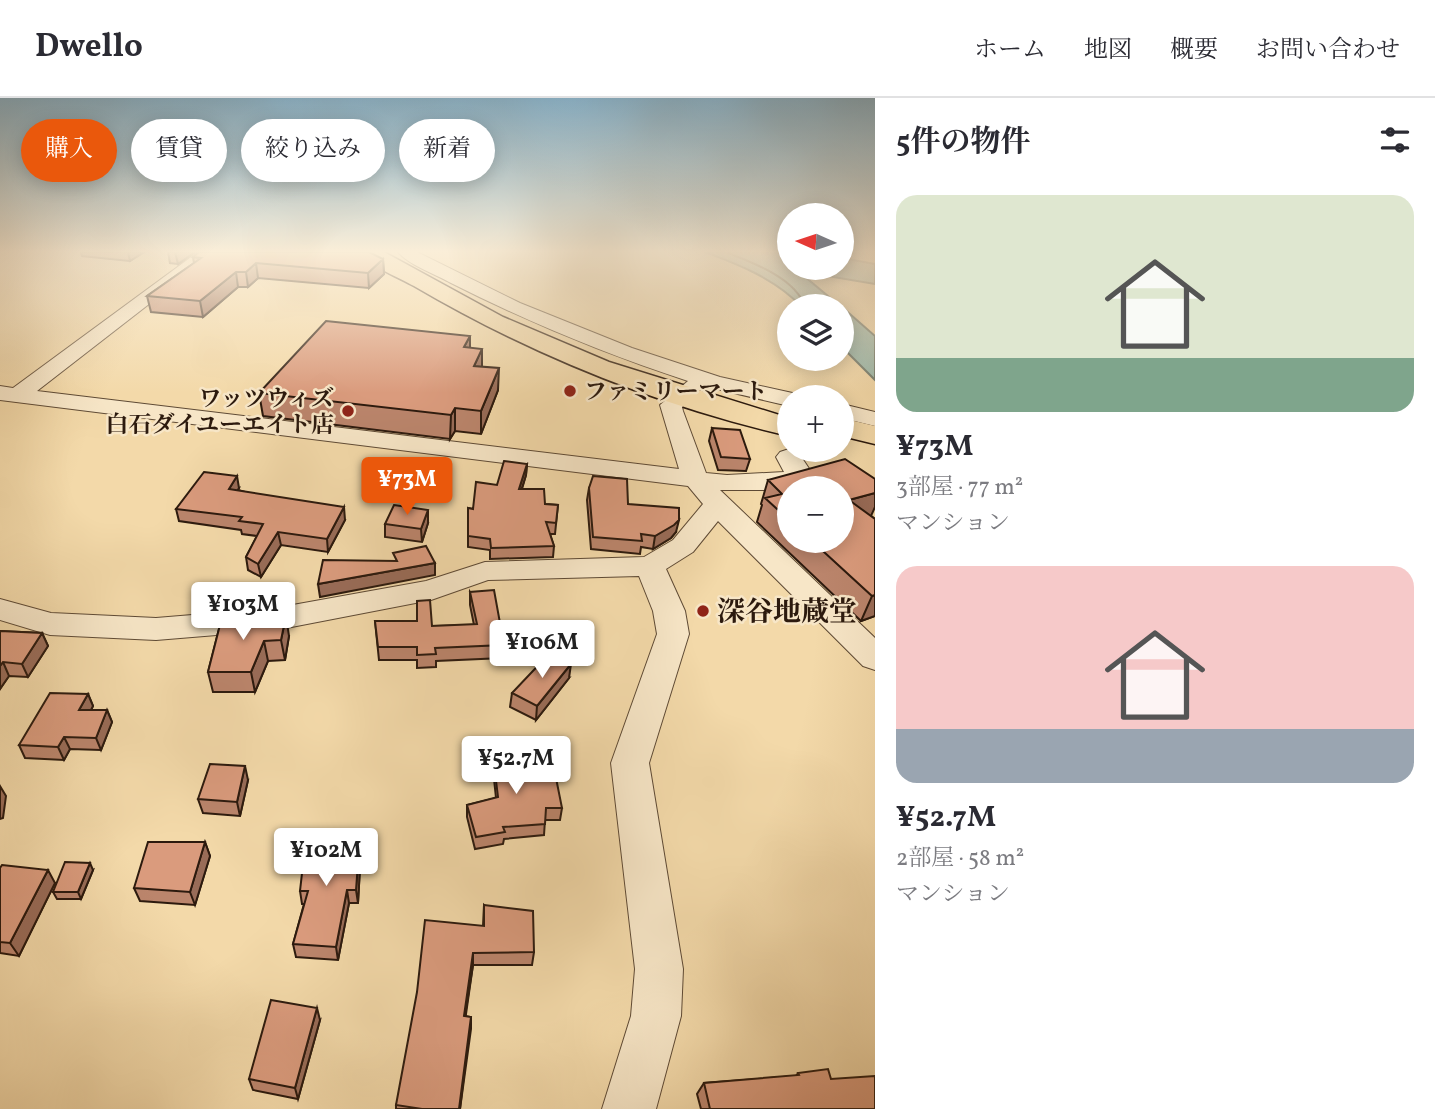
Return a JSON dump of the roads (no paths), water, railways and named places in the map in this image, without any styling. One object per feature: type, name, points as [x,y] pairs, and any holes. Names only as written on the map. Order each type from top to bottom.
[{"type":"highway","points":[[453,299],[539,343],[627,379],[777,410]]},
{"type":"highway","points":[[481,299],[687,391],[777,423]]},
{"type":"highway","points":[[854,430],[875,436]]},
{"type":"highway","points":[[854,443],[875,448]]},
{"type":"street","points":[[9,394],[142,299]]},
{"type":"street","points":[[498,299],[586,338],[702,379],[777,396]]},
{"type":"street","points":[[687,391],[671,405],[671,411],[695,478],[720,507],[875,659]]},
{"type":"street","points":[[9,394],[727,483],[795,478],[797,470],[792,462]]},
{"type":"street","points":[[854,414],[875,419]]},
{"type":"street","points":[[0,609],[50,624],[169,628],[276,620],[432,590],[485,571],[650,566],[683,546],[703,523],[709,511],[720,507]]},
{"type":"street","points":[[628,1109],[656,1016],[659,970],[630,763],[673,634],[669,611],[650,566]]},
{"type":"water","points":[[854,318],[875,336],[875,380],[854,359]]},
{"type":"place","name":"ファミリーマート","points":[[570,391]]},
{"type":"place","name":"ワッツウィズ 白石ダイユーエイト店","points":[[348,411]]},
{"type":"place","name":"深谷地蔵堂","points":[[703,611]]}]
